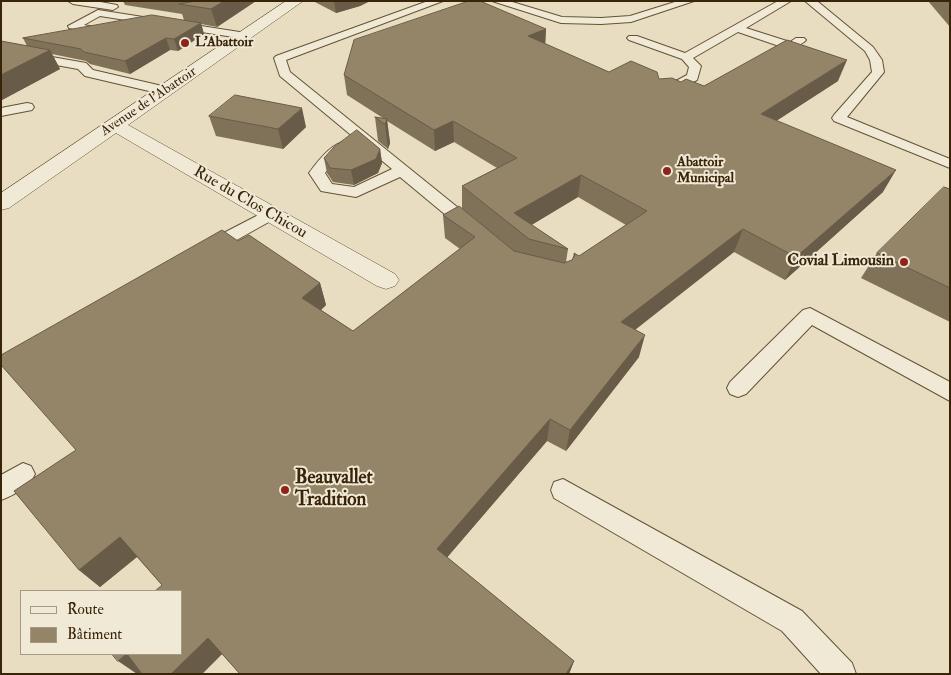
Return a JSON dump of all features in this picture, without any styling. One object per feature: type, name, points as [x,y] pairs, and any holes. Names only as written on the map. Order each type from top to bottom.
[{"type":"street","name":"Avenue de l'Abattoir","points":[[5,197],[166,91],[296,1]]},
{"type":"street","name":"Rue du Clos Chicou","points":[[115,125],[386,280]]},
{"type":"lane","points":[[73,1],[251,32]]},
{"type":"lane","points":[[438,1],[280,58],[284,73],[483,237]]},
{"type":"lane","points":[[497,1],[561,20],[601,21],[631,19],[690,1]]},
{"type":"lane","points":[[686,57],[786,1]]},
{"type":"lane","points":[[810,1],[869,49],[876,60],[878,72],[839,118],[950,164]]},
{"type":"lane","points":[[104,32],[73,26],[98,14],[251,32]]},
{"type":"lane","points":[[737,28],[795,43],[760,65]]},
{"type":"lane","points":[[633,38],[686,57],[695,66],[693,77],[660,95]]},
{"type":"lane","points":[[1,51],[82,66],[89,73],[166,91]]},
{"type":"lane","points":[[1,112],[27,107]]},
{"type":"lane","points":[[359,135],[330,157],[317,173],[327,188],[356,192],[402,170]]},
{"type":"lane","points":[[218,243],[270,214]]},
{"type":"lane","points":[[738,388],[810,315],[950,392]]},
{"type":"lane","points":[[1,488],[24,474]]},
{"type":"lane","points":[[563,490],[792,621],[841,674]]},
{"type":"building","points":[[196,1],[224,1],[211,9],[179,4]]},
{"type":"building","points":[[469,1],[480,1],[546,29],[528,36],[609,72],[631,61],[657,72],[659,79],[672,78],[681,82],[686,79],[704,86],[787,40],[847,60],[761,114],[896,170],[796,257],[743,229],[621,322],[645,335],[570,430],[550,419],[437,549],[574,661],[566,674],[240,674],[208,638],[171,674],[142,674],[128,655],[182,655],[182,590],[156,590],[162,585],[120,537],[79,570],[14,491],[76,450],[1,365],[1,355],[222,230],[238,241],[249,235],[320,283],[302,298],[353,331],[475,237],[443,215],[459,206],[514,251],[564,263],[572,260],[575,255],[574,253],[579,256],[647,211],[581,175],[514,213],[568,249],[529,239],[462,186],[517,158],[453,121],[434,130],[344,75],[354,40]]},
{"type":"building","points":[[152,15],[201,23],[174,39],[166,38],[125,61],[84,52],[81,49],[23,38]]},
{"type":"building","points":[[1,41],[50,50],[1,75]]},
{"type":"building","points":[[235,95],[302,108],[278,129],[209,116]]},
{"type":"building","points":[[375,117],[387,119],[385,124]]},
{"type":"building","points":[[357,130],[380,149],[376,159],[351,170],[330,168],[324,158],[334,147]]},
{"type":"building","points":[[944,187],[950,189],[950,288],[877,253]]},
{"type":"building","points":[[113,655],[125,655],[118,661]]},
{"type":"place","name":"L'Abattoir","points":[[185,43]]},
{"type":"place","name":"Abattoir Municipal","points":[[667,171]]},
{"type":"place","name":"Covial Limousin","points":[[904,262]]},
{"type":"place","name":"Beauvallet Tradition","points":[[285,490]]}]
